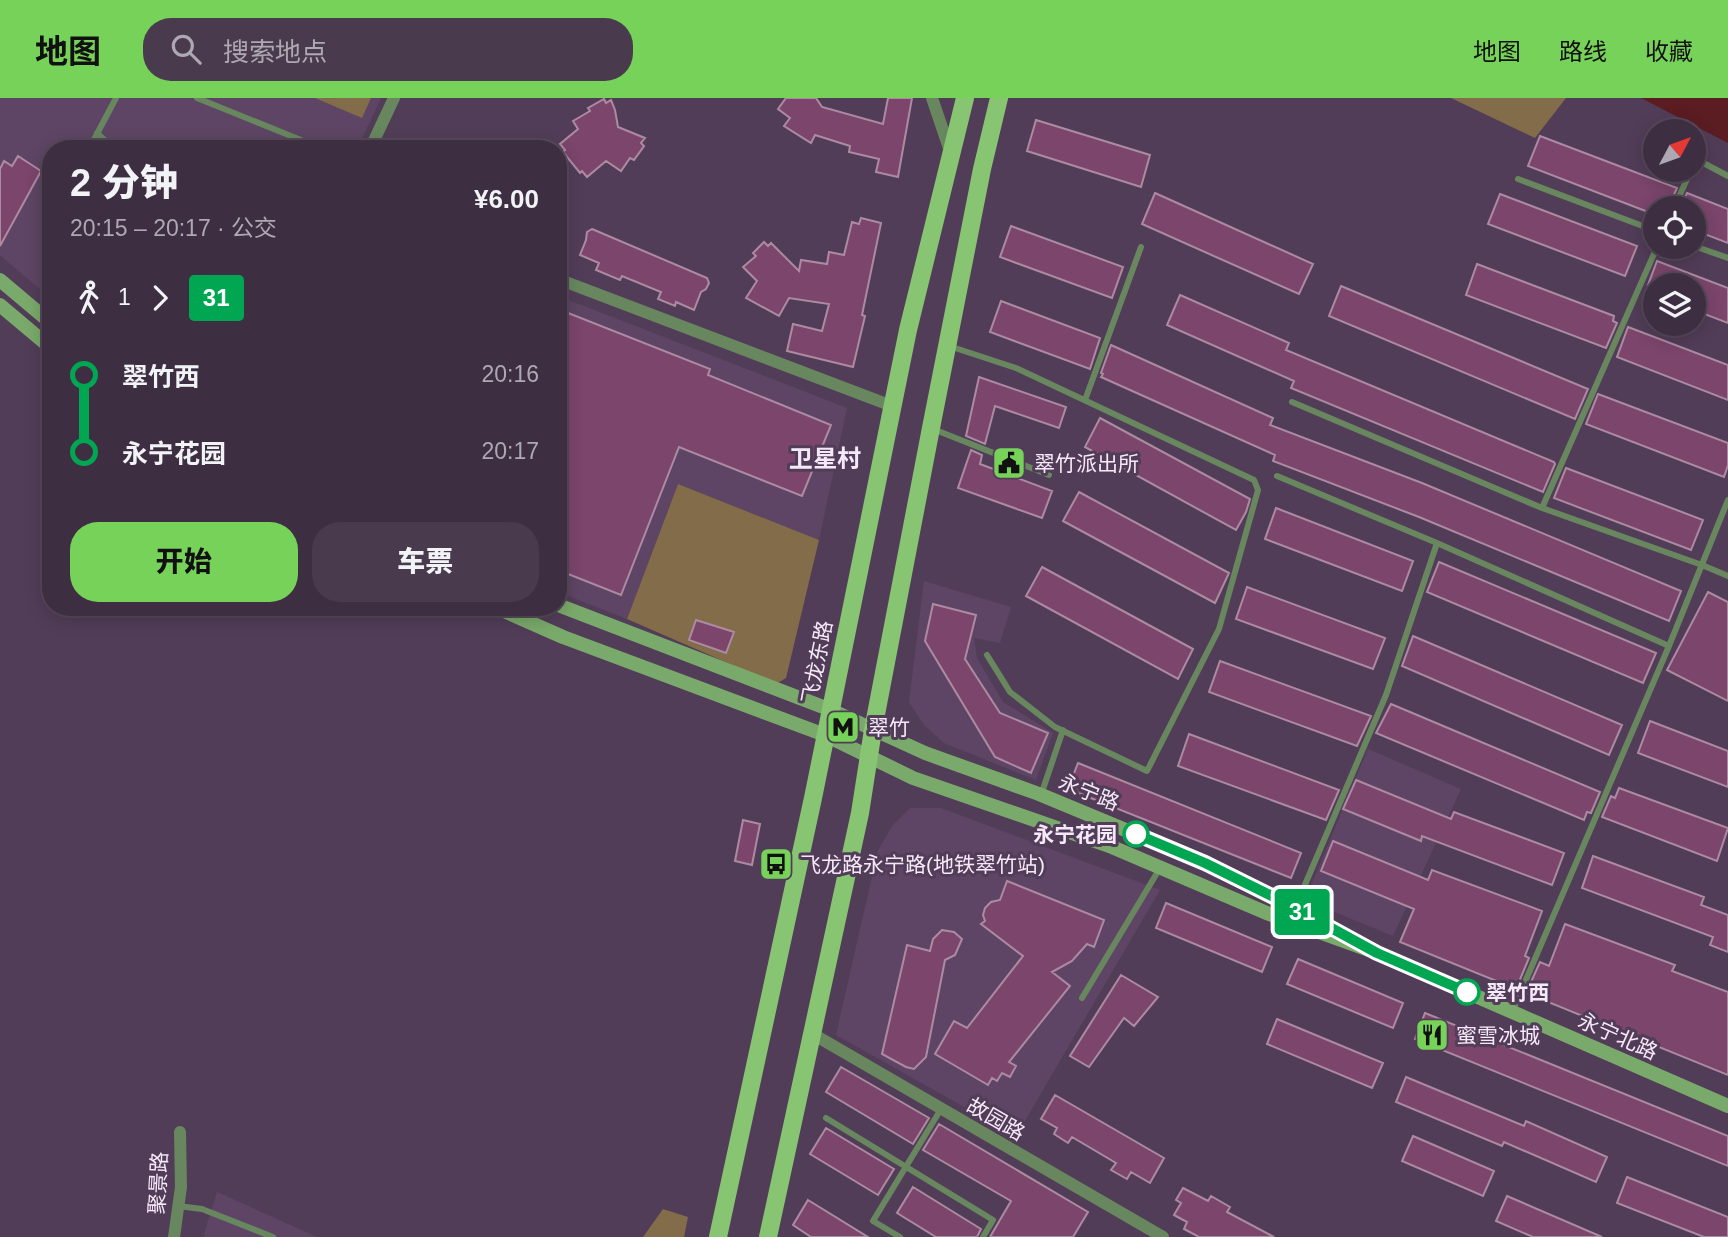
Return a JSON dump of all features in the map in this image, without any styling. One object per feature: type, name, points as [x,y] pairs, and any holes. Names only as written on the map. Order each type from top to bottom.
[{"type":"main road","name":"飞龙东路","points":[[718,1237],[831,710],[891,406],[965,98]]},
{"type":"main road","points":[[768,1237],[860,813],[873,730],[982,169],[999,98]]},
{"type":"main road","points":[[0,280],[42,315]]},
{"type":"main road","points":[[0,305],[42,340]]},
{"type":"main road","name":"永宁路","points":[[567,608],[831,710],[925,753],[1041,795],[1205,863],[1377,953]]},
{"type":"main road","name":"永宁路","points":[[515,616],[563,637],[825,735],[913,778],[1112,847],[1269,914],[1377,953]]},
{"type":"main road","name":"永宁北路","points":[[1377,953],[1728,1107]]},
{"type":"street","points":[[374,140],[394,98]]},
{"type":"street","points":[[932,98],[952,157]]},
{"type":"street","points":[[567,282],[891,406]]},
{"type":"street","name":"故园路","points":[[811,1033],[1163,1237]]},
{"type":"street","name":"聚景路","points":[[174,1237],[181,1187],[180,1132]]},
{"type":"lane","points":[[93,140],[116,98]]},
{"type":"lane","points":[[197,98],[301,140]]},
{"type":"lane","points":[[97,132],[105,140]]},
{"type":"lane","points":[[1706,166],[1728,177]]},
{"type":"lane","points":[[1518,179],[1643,226]]},
{"type":"lane","points":[[1085,400],[1141,247]]},
{"type":"lane","points":[[1706,250],[1728,258]]},
{"type":"lane","points":[[1542,508],[1652,259]]},
{"type":"lane","points":[[948,345],[1016,368],[1085,400],[1254,480],[1258,490],[1219,629],[1147,771],[1062,730],[1010,692],[987,655]]},
{"type":"lane","points":[[1292,402],[1542,508],[1728,576]]},
{"type":"lane","points":[[932,428],[1049,475]]},
{"type":"lane","points":[[1277,476],[1669,646]]},
{"type":"lane","points":[[1512,1012],[1669,646],[1728,500]]},
{"type":"lane","points":[[1295,908],[1386,695],[1437,544]]},
{"type":"lane","points":[[1041,795],[1062,730]]},
{"type":"lane","points":[[1082,998],[1160,868]]},
{"type":"lane","points":[[900,1237],[873,1221],[941,1109]]},
{"type":"lane","points":[[826,1118],[993,1220],[983,1237]]},
{"type":"lane","points":[[178,1206],[202,1209],[273,1237]]},
{"type":"shaded area","points":[[0,98],[381,98],[361,140],[42,140],[42,291],[0,255]]},
{"type":"shaded area","points":[[315,98],[371,98],[362,118]]},
{"type":"shaded area","points":[[1451,98],[1566,98],[1535,138]]},
{"type":"shaded area","points":[[1641,98],[1728,98],[1728,143],[1706,132],[1706,119],[1682,119]]},
{"type":"shaded area","points":[[567,299],[847,408],[819,540],[678,484],[627,619],[567,596]]},
{"type":"shaded area","points":[[678,484],[819,540],[786,678],[776,684],[627,619]]},
{"type":"shaded area","points":[[924,581],[1011,607],[1000,643],[974,638],[977,658],[1003,702],[1053,733],[1036,780],[944,743],[924,725],[909,702]]},
{"type":"shaded area","points":[[1368,749],[1461,789],[1393,936],[1305,900]]},
{"type":"shaded area","points":[[910,808],[941,808],[1160,890],[1016,1136],[836,1035],[878,850],[893,825]]},
{"type":"shaded area","points":[[217,1192],[317,1237],[203,1237]]},
{"type":"shaded area","points":[[663,1209],[688,1217],[684,1237],[643,1237]]},
{"type":"building","points":[[786,98],[816,98],[822,107],[883,124],[888,98],[912,98],[898,177],[876,172],[879,159],[849,152],[850,146],[815,135],[811,143],[784,126],[790,118],[778,109]]},
{"type":"building","points":[[604,99],[606,103],[611,100],[618,127],[645,138],[641,143],[644,146],[634,160],[630,158],[621,171],[606,161],[587,177],[582,171],[580,173],[567,157],[567,140],[565,140],[578,129],[573,121],[590,111],[588,108]]},
{"type":"building","points":[[1036,120],[1150,155],[1141,187],[1027,151]]},
{"type":"building","points":[[1540,136],[1643,175],[1643,182],[1661,182],[1677,188],[1673,196],[1643,196],[1643,210],[1528,166]]},
{"type":"building","points":[[18,156],[41,171],[0,246],[0,169],[4,161],[12,166]]},
{"type":"building","points":[[1155,193],[1313,264],[1299,294],[1142,224]]},
{"type":"building","points":[[1500,194],[1637,246],[1625,276],[1488,224]]},
{"type":"building","points":[[1706,200],[1728,209],[1728,243],[1706,235]]},
{"type":"building","points":[[861,218],[881,223],[853,367],[787,351],[793,324],[822,331],[829,304],[789,298],[779,316],[746,298],[757,281],[743,267],[756,256],[753,253],[764,242],[768,246],[771,243],[799,271],[801,260],[827,264],[829,252],[844,255],[852,222],[859,224]]},
{"type":"building","points":[[1011,226],[1123,267],[1112,298],[1000,257]]},
{"type":"building","points":[[592,229],[707,278],[709,283],[701,292],[694,310],[676,302],[675,306],[658,299],[661,292],[622,276],[620,280],[596,270],[599,263],[580,255],[587,232]]},
{"type":"building","points":[[1657,261],[1689,273],[1652,273]]},
{"type":"building","points":[[1477,264],[1614,316],[1613,321],[1617,323],[1606,348],[1466,295]]},
{"type":"building","points":[[1706,280],[1728,288],[1728,323],[1706,315]]},
{"type":"building","points":[[1341,286],[1588,389],[1575,419],[1329,316]]},
{"type":"building","points":[[1180,295],[1289,343],[1286,350],[1554,462],[1543,492],[1291,388],[1294,381],[1167,325]]},
{"type":"building","points":[[1001,301],[1100,338],[1090,369],[990,332]]},
{"type":"building","points":[[567,313],[710,369],[708,375],[831,425],[802,496],[679,447],[621,595],[567,574]]},
{"type":"building","points":[[1628,327],[1643,333],[1643,336],[1652,336],[1728,365],[1728,400],[1617,357]]},
{"type":"building","points":[[1111,345],[1273,418],[1270,425],[1422,483],[1681,591],[1669,621],[1419,517],[1273,461],[1275,455],[1101,377]]},
{"type":"building","points":[[979,377],[1066,407],[1059,428],[995,406],[985,444],[966,436]]},
{"type":"building","points":[[1598,394],[1728,443],[1728,465],[1724,477],[1586,424]]},
{"type":"building","points":[[1100,418],[1250,499],[1236,530],[1085,447]]},
{"type":"building","points":[[971,450],[982,455],[980,464],[1052,491],[1042,518],[958,488]]},
{"type":"building","points":[[1566,468],[1703,520],[1691,550],[1554,498]]},
{"type":"building","points":[[1079,492],[1229,573],[1215,603],[1063,521]]},
{"type":"building","points":[[1276,508],[1413,561],[1402,591],[1265,539]]},
{"type":"building","points":[[1439,562],[1656,653],[1643,683],[1427,592]]},
{"type":"building","points":[[1042,567],[1193,649],[1178,679],[1026,596]]},
{"type":"building","points":[[1247,587],[1385,638],[1373,669],[1236,619]]},
{"type":"building","points":[[1708,592],[1728,602],[1728,701],[1667,670]]},
{"type":"building","points":[[933,604],[976,615],[965,659],[1000,713],[1048,733],[1031,773],[995,757],[925,641]]},
{"type":"building","points":[[696,620],[734,632],[726,653],[689,640]]},
{"type":"building","points":[[1413,636],[1622,725],[1609,755],[1402,666]]},
{"type":"building","points":[[1220,661],[1371,716],[1357,746],[1209,692]]},
{"type":"building","points":[[1391,704],[1600,792],[1591,813],[1587,812],[1584,820],[1376,733]]},
{"type":"building","points":[[1650,721],[1728,751],[1728,787],[1638,753]]},
{"type":"building","points":[[1189,734],[1339,790],[1326,820],[1178,766]]},
{"type":"building","points":[[1078,763],[1301,853],[1291,878],[1068,789]]},
{"type":"building","points":[[1356,780],[1451,819],[1454,812],[1564,853],[1552,885],[1422,836],[1421,841],[1343,809]]},
{"type":"building","points":[[1619,788],[1728,828],[1717,861],[1602,817],[1611,796],[1615,798]]},
{"type":"building","points":[[743,820],[760,824],[752,865],[735,861]]},
{"type":"building","points":[[1333,841],[1428,880],[1432,870],[1542,911],[1525,956],[1529,958],[1516,989],[1400,942],[1414,909],[1321,871]]},
{"type":"building","points":[[1593,856],[1704,897],[1701,905],[1728,915],[1728,952],[1710,945],[1713,937],[1582,888]]},
{"type":"building","points":[[1007,881],[1104,920],[1094,947],[1087,944],[1072,961],[1052,972],[1070,986],[1009,1062],[1016,1066],[1010,1077],[1002,1073],[997,1081],[992,1078],[988,1085],[935,1054],[954,1021],[967,1028],[1023,956],[981,924],[985,921],[985,908],[991,902],[1000,900]]},
{"type":"building","points":[[1166,903],[1272,947],[1262,972],[1156,928]]},
{"type":"building","points":[[1565,924],[1675,965],[1672,971],[1728,992],[1728,1075],[1526,993],[1540,962],[1549,966]]},
{"type":"building","points":[[942,930],[954,932],[962,939],[955,955],[945,960],[926,1057],[914,1069],[882,1054],[907,945],[930,951],[933,939]]},
{"type":"building","points":[[1298,959],[1403,1003],[1393,1028],[1287,984]]},
{"type":"building","points":[[1121,975],[1158,997],[1134,1026],[1124,1018],[1089,1067],[1070,1056]]},
{"type":"building","points":[[1425,1013],[1728,1136],[1728,1166],[1415,1039]]},
{"type":"building","points":[[1277,1019],[1383,1063],[1372,1088],[1267,1044]]},
{"type":"building","points":[[841,1067],[929,1118],[913,1144],[826,1092]]},
{"type":"building","points":[[1406,1077],[1524,1126],[1526,1121],[1607,1157],[1596,1182],[1504,1142],[1502,1146],[1396,1102]]},
{"type":"building","points":[[1055,1095],[1164,1158],[1150,1183],[1131,1172],[1127,1179],[1111,1170],[1116,1163],[1072,1137],[1068,1143],[1054,1134],[1057,1128],[1041,1119]]},
{"type":"building","points":[[939,1124],[1088,1212],[1073,1237],[990,1237],[1011,1201],[923,1150]]},
{"type":"building","points":[[826,1128],[894,1169],[878,1195],[810,1154]]},
{"type":"building","points":[[1413,1136],[1494,1171],[1483,1196],[1402,1161]]},
{"type":"building","points":[[1627,1177],[1728,1217],[1728,1237],[1704,1237],[1617,1203]]},
{"type":"building","points":[[913,1187],[981,1229],[977,1237],[936,1237],[897,1213]]},
{"type":"building","points":[[1183,1188],[1208,1201],[1211,1196],[1230,1207],[1227,1212],[1274,1237],[1199,1237],[1184,1229],[1187,1222],[1174,1215],[1181,1203],[1176,1200]]},
{"type":"building","points":[[1507,1196],[1602,1237],[1533,1237],[1496,1221]]},
{"type":"building","points":[[808,1200],[868,1237],[811,1237],[793,1225]]},
{"type":"bus line","name":"31","points":[[1136,834],[1205,863],[1280,900],[1377,953],[1467,992]]},
{"type":"place","name":"翠竹派出所","points":[[1009,463]]},
{"type":"place","name":"翠竹","points":[[843,727]]},
{"type":"place","name":"永宁花园","points":[[1136,834]]},
{"type":"place","name":"飞龙路永宁路(地铁翠竹站)","points":[[776,864]]},
{"type":"place","name":"翠竹西","points":[[1467,992]]},
{"type":"place","name":"蜜雪冰城","points":[[1432,1035]]},
{"type":"district","name":"卫星村","points":[[825,458]]}]
